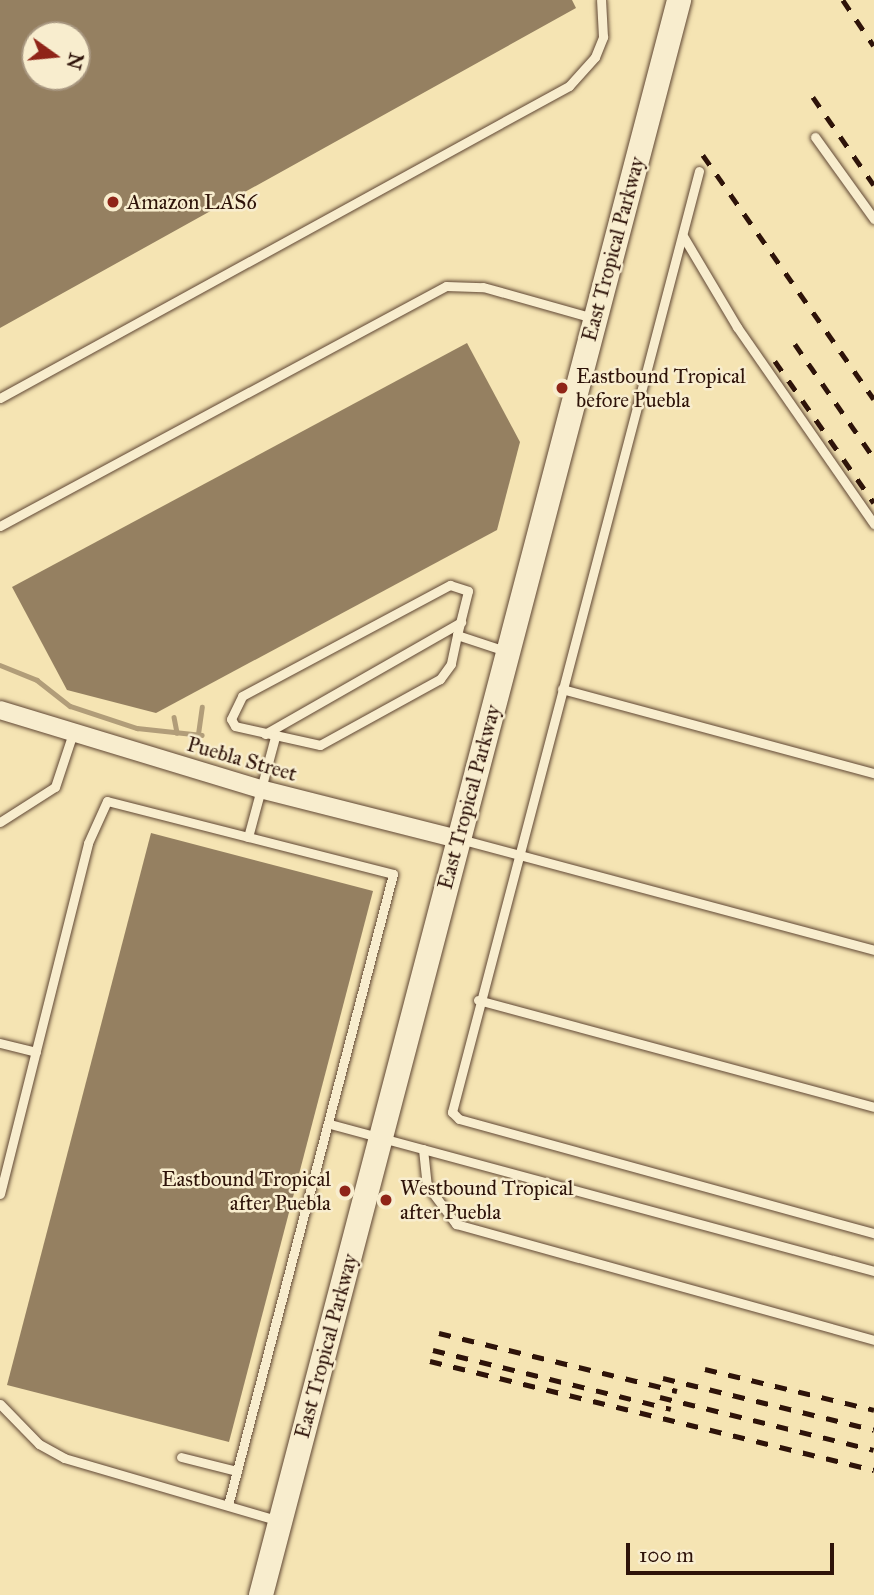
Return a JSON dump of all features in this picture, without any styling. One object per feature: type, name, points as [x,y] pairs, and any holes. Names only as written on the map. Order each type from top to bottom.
[{"type":"street","name":"East Tropical Parkway","points":[[261,1595],[679,0]]},
{"type":"street","name":"Puebla Street","points":[[8,712],[260,789],[458,839]]},
{"type":"lane","points":[[0,398],[569,86],[595,57],[603,37],[601,0]]},
{"type":"lane","points":[[815,137],[874,219]]},
{"type":"lane","points":[[699,171],[562,689],[516,852],[452,1102],[459,1119],[874,1233]]},
{"type":"lane","points":[[683,236],[737,327],[874,524]]},
{"type":"lane","points":[[0,526],[446,286],[483,287],[595,318]]},
{"type":"lane","points":[[450,585],[468,591],[457,635],[451,664],[440,679],[320,745],[275,737],[231,719],[242,696],[450,585]]},
{"type":"lane","points":[[265,734],[461,622]]},
{"type":"lane","points":[[457,635],[507,651]]},
{"type":"lane","points":[[562,689],[874,773]]},
{"type":"lane","points":[[0,822],[55,787],[73,733]]},
{"type":"lane","points":[[248,836],[275,737]]},
{"type":"lane","points":[[0,1194],[89,843],[107,801],[393,874],[330,1125],[228,1506]]},
{"type":"lane","points":[[458,839],[516,852],[874,950]]},
{"type":"lane","points":[[478,1000],[874,1107]]},
{"type":"lane","points":[[0,1043],[36,1052]]},
{"type":"lane","points":[[330,1125],[874,1271]]},
{"type":"lane","points":[[423,1149],[426,1185],[456,1224],[874,1340]]},
{"type":"lane","points":[[0,1404],[39,1444],[64,1458],[281,1521]]},
{"type":"lane","points":[[181,1457],[237,1471]]},
{"type":"building","name":"Amazon LAS6","points":[[0,0],[572,0],[576,8],[0,328]]},
{"type":"building","points":[[467,343],[520,442],[497,530],[156,713],[67,690],[12,587]]},
{"type":"building","points":[[151,833],[373,891],[229,1442],[7,1385]]},
{"type":"waterway","points":[[0,665],[37,680],[70,706],[137,728],[202,735]]},
{"type":"waterway","points":[[198,734],[202,707]]},
{"type":"waterway","points":[[174,717],[177,733]]},
{"type":"railway","points":[[843,0],[874,46]]},
{"type":"railway","points":[[813,97],[874,185]]},
{"type":"railway","points":[[703,155],[874,399]]},
{"type":"railway","points":[[795,344],[874,458]]},
{"type":"railway","points":[[775,361],[874,503]]},
{"type":"railway","points":[[439,1333],[677,1391]]},
{"type":"railway","points":[[433,1350],[671,1409]]},
{"type":"railway","points":[[430,1361],[874,1470]]},
{"type":"railway","points":[[705,1369],[874,1410]]},
{"type":"railway","points":[[663,1378],[874,1430]]},
{"type":"railway","points":[[660,1397],[874,1450]]},
{"type":"place","name":"Amazon LAS6","points":[[113,202]]},
{"type":"place","name":"Eastbound Tropical before Puebla","points":[[562,388]]},
{"type":"place","name":"Eastbound Tropical after Puebla","points":[[345,1191]]},
{"type":"place","name":"Westbound Tropical after Puebla","points":[[386,1200]]}]
